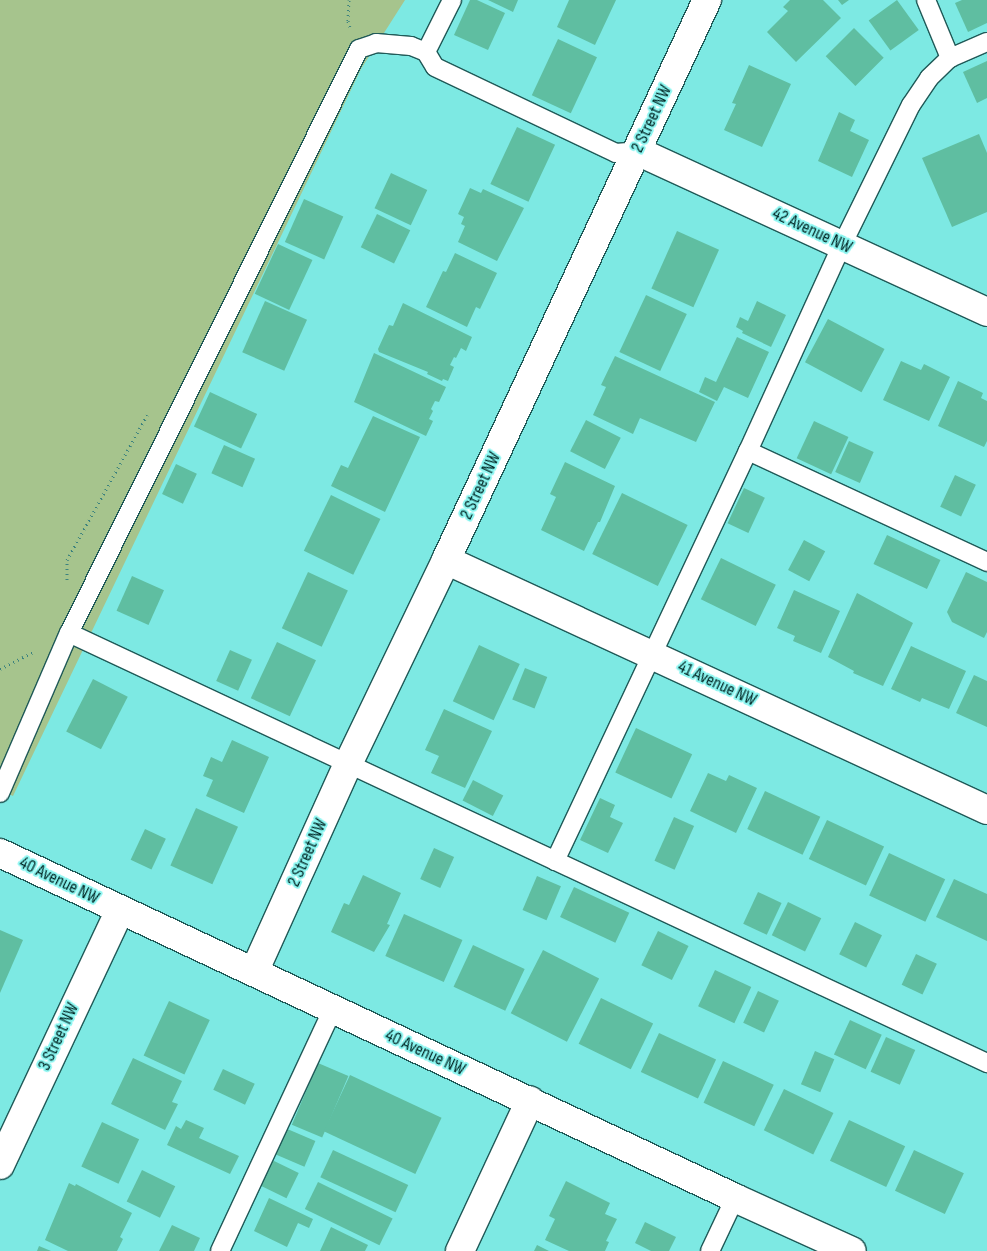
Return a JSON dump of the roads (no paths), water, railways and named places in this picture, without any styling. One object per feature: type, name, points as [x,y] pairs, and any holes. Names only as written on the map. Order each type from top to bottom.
[{"type":"street","name":"2 Street NW","points":[[254,972],[348,764],[446,560],[707,0]]},
{"type":"street","name":"42 Avenue NW","points":[[637,151],[842,245],[984,307]]},
{"type":"street","name":"41 Avenue NW","points":[[446,560],[987,810]]},
{"type":"street","name":"40 Avenue NW","points":[[0,853],[852,1251]]},
{"type":"street","name":"3 Street NW","points":[[0,1165],[120,910]]},
{"type":"street","points":[[460,1251],[530,1101]]},
{"type":"lane","points":[[426,52],[452,0]]},
{"type":"lane","points":[[926,0],[950,58]]},
{"type":"lane","points":[[555,860],[748,451],[842,245],[910,105],[929,78],[950,58],[987,42]]},
{"type":"lane","points":[[0,793],[70,633],[360,49],[376,44],[411,46],[426,52],[435,68],[611,151],[616,153],[637,151]]},
{"type":"lane","points":[[748,451],[987,562]]},
{"type":"lane","points":[[70,633],[987,1063]]},
{"type":"lane","points":[[220,1251],[333,1009]]},
{"type":"lane","points":[[710,1251],[735,1198]]}]
